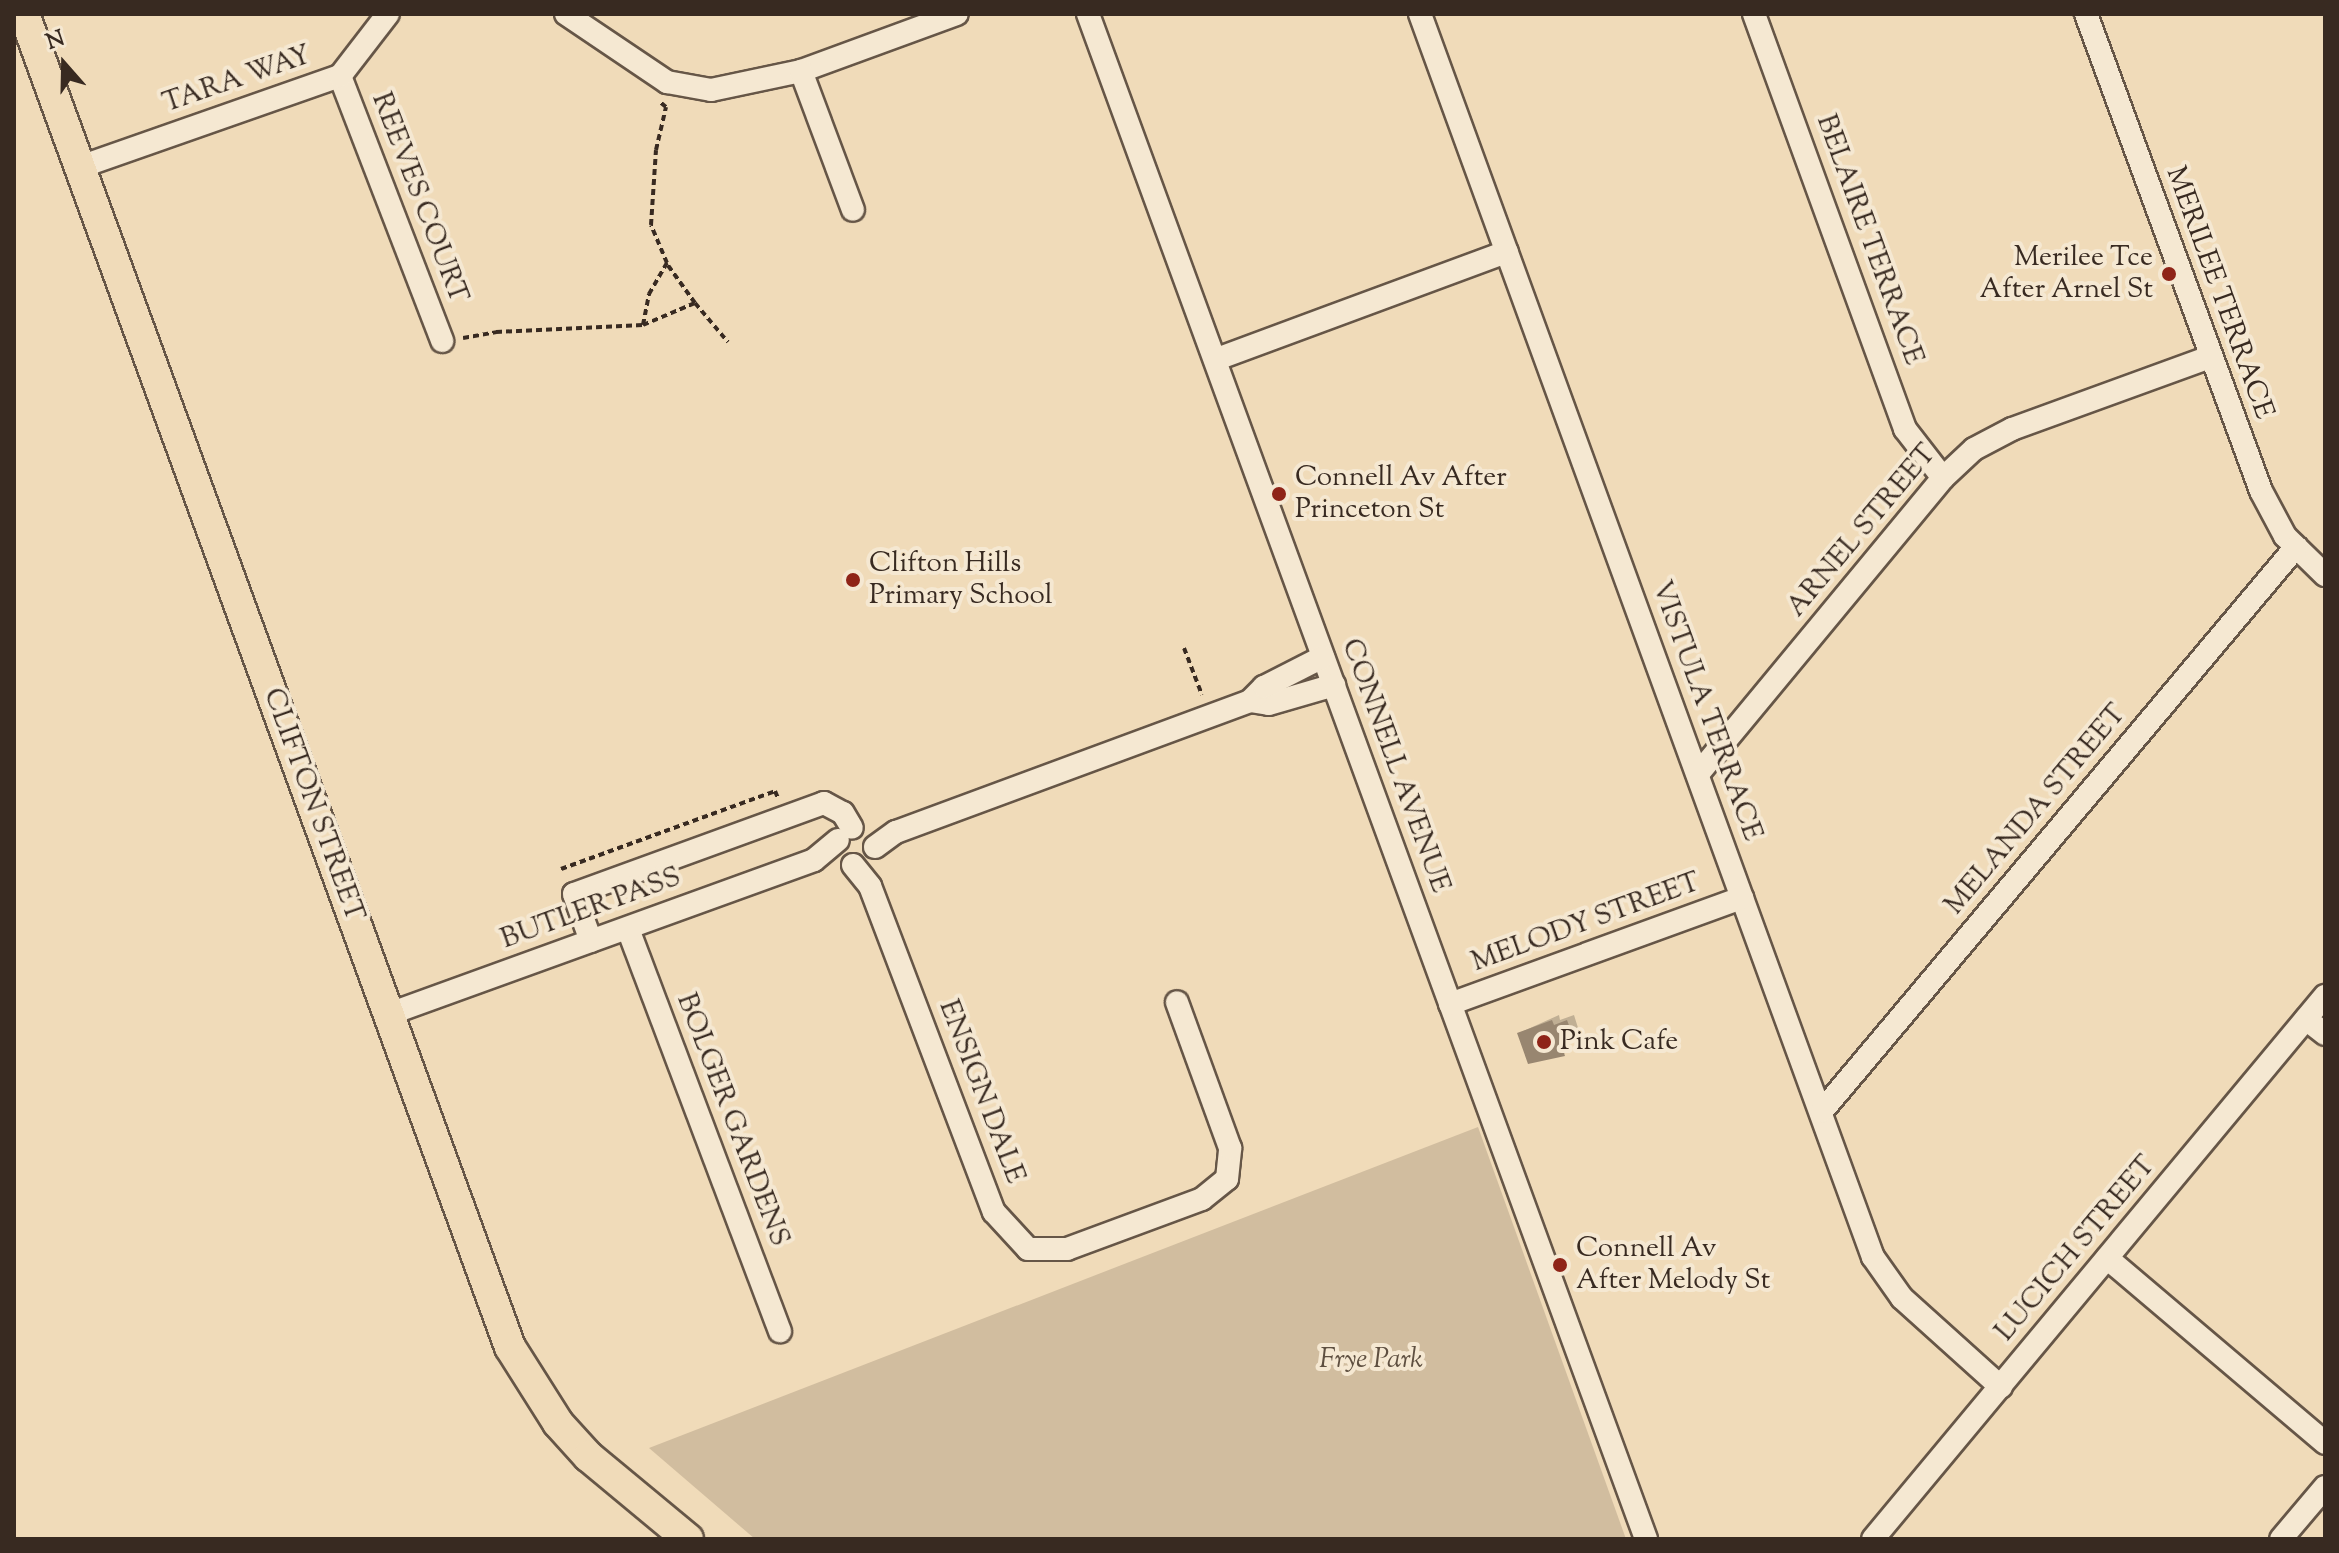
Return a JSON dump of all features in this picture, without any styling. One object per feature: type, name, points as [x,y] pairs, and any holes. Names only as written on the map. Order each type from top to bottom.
[{"type":"main road","name":"CLIFTON STREET","points":[[24,14],[510,1347],[531,1387],[588,1456],[688,1539]]},
{"type":"street","name":"TARA WAY","points":[[80,167],[340,76],[388,14]]},
{"type":"street","points":[[566,14],[671,84],[711,90],[801,71],[957,14]]},
{"type":"street","name":"CONNELL AVENUE","points":[[1088,14],[1217,359],[1646,1539]]},
{"type":"street","name":"VISTULA TERRACE","points":[[1420,14],[1873,1257],[1902,1298],[2001,1387]]},
{"type":"street","name":"BELAIRE TERRACE","points":[[1754,14],[1905,429],[1943,478]]},
{"type":"street","name":"MERILEE TERRACE","points":[[2086,14],[2210,357],[2272,517],[2296,547],[2325,575]]},
{"type":"street","points":[[801,71],[853,210]]},
{"type":"street","name":"REEVES COURT","points":[[340,76],[442,341]]},
{"type":"street","points":[[1217,359],[1507,252]]},
{"type":"street","name":"ARNEL STREET","points":[[1698,774],[1943,478],[1992,438],[2210,357]]},
{"type":"street","name":"MELANDA STREET","points":[[1822,1111],[2296,547]]},
{"type":"street","name":"BUTLER PASS","points":[[389,1014],[814,860],[858,847],[1250,701],[1264,687],[1323,657]]},
{"type":"street","name":"BUTLER PASS","points":[[1250,701],[1269,704],[1334,685]]},
{"type":"street","points":[[591,941],[574,894],[824,803],[843,813],[858,847]]},
{"type":"street","name":"ENSIGN DALE","points":[[858,847],[994,1212],[1028,1249],[1067,1249],[1202,1199],[1227,1179],[1230,1148],[1177,1002]]},
{"type":"street","name":"MELODY STREET","points":[[1450,1004],[1742,898]]},
{"type":"street","name":"BOLGER GARDENS","points":[[628,929],[780,1331]]},
{"type":"street","name":"LUCICH STREET","points":[[1873,1539],[2325,996]]},
{"type":"street","points":[[2306,1019],[2325,1034]]},
{"type":"street","points":[[2107,1258],[2325,1443]]},
{"type":"street","points":[[2281,1539],[2325,1487]]},
{"type":"path","points":[[662,96],[659,105],[666,107],[651,225],[667,263],[728,342]]},
{"type":"path","points":[[643,325],[649,294],[667,263]]},
{"type":"path","points":[[470,338],[496,332],[643,325],[695,303]]},
{"type":"path","points":[[1184,648],[1202,695]]},
{"type":"green space","name":"Frye Park","points":[[1478,1127],[1626,1539],[755,1539],[649,1448]]},
{"type":"building","name":"Pink Cafe","points":[[1552,1020],[1554,1025],[1567,1020],[1574,1039],[1561,1044],[1565,1056],[1528,1064],[1517,1033]]},
{"type":"place","name":"Merilee Tce After Arnel St","points":[[2169,274]]},
{"type":"place","name":"Connell Av After Princeton St","points":[[1279,494]]},
{"type":"place","name":"Clifton Hills Primary School","points":[[853,580]]},
{"type":"place","name":"Pink Cafe","points":[[1544,1042]]},
{"type":"place","name":"Connell Av After Melody St","points":[[1560,1265]]}]
